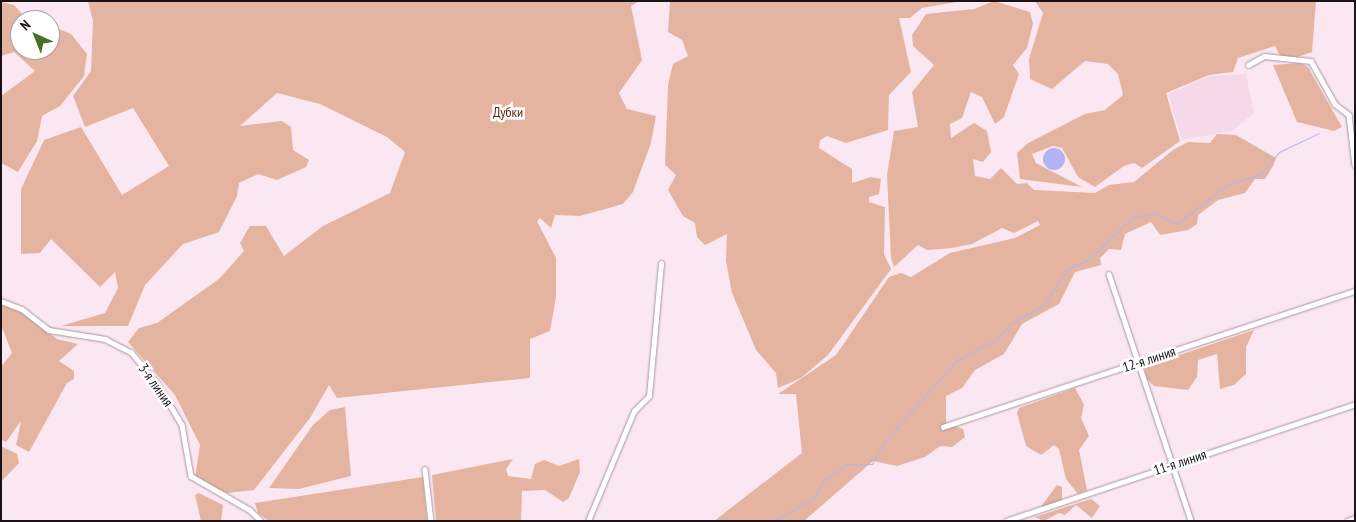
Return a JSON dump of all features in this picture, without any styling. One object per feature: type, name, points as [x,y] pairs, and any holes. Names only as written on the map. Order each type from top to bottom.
[{"type":"street","points":[[1248,65],[1264,56],[1311,62],[1335,104],[1348,115],[1355,165]]},
{"type":"street","points":[[588,521],[634,411],[649,396],[661,264]]},
{"type":"street","points":[[1109,274],[1191,521]]},
{"type":"street","name":"12-я линия","points":[[943,427],[1355,291]]},
{"type":"street","name":"3-я линия","points":[[1,301],[22,309],[49,330],[105,339],[131,352],[157,384],[182,425],[191,476],[199,485],[250,510],[261,521]]},
{"type":"street","name":"11-я линия","points":[[1006,521],[1355,404]]},
{"type":"street","points":[[424,470],[431,521]]},
{"type":"street","points":[[1347,521],[1355,518]]},
{"type":"shaded area","points":[[1246,74],[1254,113],[1232,131],[1182,140],[1168,94],[1210,76]]},
{"type":"green space","name":"Дубки","points":[[88,1],[639,1],[631,6],[642,60],[619,93],[627,109],[656,116],[651,143],[633,192],[623,204],[580,216],[555,215],[551,228],[540,218],[537,221],[556,258],[556,297],[550,331],[530,339],[530,378],[337,398],[329,385],[310,418],[254,490],[227,493],[195,478],[200,445],[175,395],[128,342],[139,328],[157,323],[219,279],[244,251],[240,243],[250,226],[266,226],[284,256],[323,226],[390,193],[405,152],[387,137],[320,104],[277,93],[240,126],[282,121],[291,127],[293,150],[309,160],[306,167],[277,180],[258,174],[239,183],[237,196],[219,232],[183,244],[145,285],[128,326],[61,326],[105,313],[118,288],[115,272],[100,287],[51,239],[40,253],[21,254],[21,189],[44,140],[81,127],[122,195],[169,166],[133,108],[85,127],[73,96],[91,71],[93,21]]},
{"type":"green space","points":[[670,1],[963,1],[922,8],[910,18],[899,18],[911,72],[889,95],[888,130],[846,143],[827,136],[820,140],[819,148],[852,169],[852,183],[871,177],[881,179],[879,194],[869,197],[869,202],[885,207],[884,254],[891,269],[828,355],[801,378],[778,388],[776,373],[756,350],[732,293],[726,261],[727,234],[705,245],[697,237],[695,223],[683,216],[668,190],[676,175],[665,165],[668,85],[673,64],[688,56],[682,40],[668,32]]},
{"type":"green space","points":[[994,1],[1030,12],[1033,24],[1027,48],[1013,65],[1019,74],[1004,117],[995,124],[982,97],[971,92],[962,118],[950,124],[951,138],[974,123],[987,131],[991,152],[983,162],[973,159],[975,176],[990,179],[1001,168],[1017,184],[1027,183],[1034,190],[1095,193],[1109,185],[1134,182],[1173,150],[1188,142],[1210,143],[1217,134],[1236,135],[1276,158],[1273,166],[1265,179],[1255,179],[1245,193],[1218,200],[1198,215],[1197,224],[1188,230],[1160,235],[1151,222],[1125,234],[1121,250],[1109,249],[1100,258],[1101,265],[1075,272],[1059,304],[1022,324],[1004,354],[975,370],[962,388],[946,396],[946,423],[963,429],[965,437],[952,447],[940,446],[925,457],[897,466],[873,461],[804,521],[714,521],[802,453],[796,394],[778,394],[836,355],[889,277],[901,273],[911,277],[950,253],[1015,238],[1040,225],[1038,221],[1014,233],[1002,228],[972,244],[952,248],[927,250],[918,245],[894,267],[891,258],[887,175],[894,131],[918,127],[912,92],[934,65],[913,46],[912,35],[926,14],[974,9]]},
{"type":"green space","points":[[1035,1],[1316,1],[1312,52],[1294,58],[1280,56],[1275,46],[1238,58],[1233,72],[1209,75],[1166,93],[1180,141],[1142,168],[1134,163],[1124,166],[1095,187],[1078,177],[1062,148],[1053,146],[1032,154],[1036,163],[1082,187],[1020,179],[1017,153],[1028,143],[1085,114],[1105,110],[1123,95],[1118,74],[1108,64],[1085,61],[1052,89],[1030,79],[1029,59],[1043,13]]},
{"type":"green space","points":[[1,2],[14,5],[18,10],[10,10],[10,53],[1,56]]},
{"type":"green space","points":[[60,29],[71,34],[87,54],[84,76],[60,106],[42,116],[37,141],[18,172],[1,163],[1,96],[35,71],[23,60],[60,60]]},
{"type":"green space","points":[[1301,63],[1308,67],[1342,127],[1334,131],[1297,122],[1273,65]]},
{"type":"green space","points":[[1,304],[19,309],[57,339],[78,344],[59,361],[74,371],[74,379],[67,383],[29,452],[16,445],[21,421],[6,442],[1,440],[1,367],[12,353],[1,325]]},
{"type":"green space","points":[[1254,330],[1246,347],[1246,374],[1234,385],[1220,389],[1217,354],[1198,360],[1197,377],[1188,390],[1154,386],[1147,379],[1144,367]]},
{"type":"green space","points":[[1075,388],[1084,405],[1081,418],[1089,436],[1079,450],[1087,490],[1078,494],[1066,479],[1059,449],[1054,445],[1041,455],[1026,446],[1017,413],[1019,408]]},
{"type":"green space","points":[[345,407],[351,476],[299,489],[269,488],[313,425],[330,410]]},
{"type":"green space","points":[[1,446],[17,454],[19,463],[1,482]]},
{"type":"green space","points":[[513,459],[506,469],[508,476],[531,479],[535,464],[544,460],[559,466],[579,459],[580,472],[569,498],[563,502],[545,490],[522,491],[521,521],[436,521],[432,475]]},
{"type":"green space","points":[[423,477],[427,521],[269,521],[258,513],[255,503]]},
{"type":"green space","points":[[1057,485],[1062,487],[1062,500],[1037,512]]},
{"type":"green space","points":[[199,493],[223,505],[221,521],[201,521],[195,495]]},
{"type":"green space","points":[[1091,499],[1100,506],[1092,518],[1076,505],[1065,515],[1059,513],[1044,521],[1035,517]]},
{"type":"water","points":[[1054,148],[1062,151],[1065,159],[1062,167],[1054,170],[1046,167],[1043,159],[1046,151]]},
{"type":"waterway","points":[[773,521],[814,498],[823,481],[847,464],[872,464],[885,441],[957,360],[997,339],[1009,325],[1043,305],[1068,269],[1089,259],[1133,217],[1156,213],[1176,224],[1227,185],[1260,174],[1279,152],[1319,133]]}]
